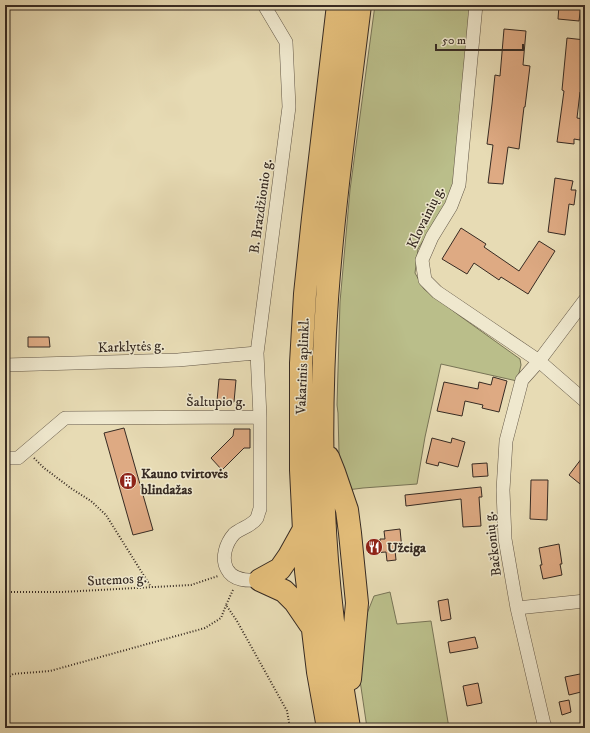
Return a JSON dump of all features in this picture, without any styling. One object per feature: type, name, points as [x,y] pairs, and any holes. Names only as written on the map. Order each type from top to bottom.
[{"type":"highway","name":"Vakarinis aplinkl.","points":[[328,728],[318,672],[306,571],[301,470],[301,409],[305,294],[338,5]]},
{"type":"highway","name":"Vakarinis aplinkl.","points":[[348,721],[357,603],[347,510],[334,472],[322,445],[327,299],[331,252],[360,5]]},
{"type":"highway","points":[[260,580],[280,569],[304,529]]},
{"type":"highway","points":[[260,580],[284,591],[295,602],[312,627]]},
{"type":"street","name":"B. Brazdžionio g.","points":[[260,417],[257,353],[289,107],[286,42],[264,5]]},
{"type":"street","name":"Klovainių g.","points":[[476,5],[459,185],[451,206],[432,237],[422,260],[425,280],[437,292],[539,361],[585,401]]},
{"type":"street","name":"Bačkonių g.","points":[[546,728],[517,608],[504,539],[502,490],[506,441],[522,380],[539,361],[585,300]]},
{"type":"street","name":"Karklytės g.","points":[[5,365],[178,360],[257,353]]},
{"type":"street","name":"Šaltupio g.","points":[[5,458],[18,458],[65,418],[260,417],[260,509],[257,518],[249,526],[235,534],[228,542],[225,552],[225,564],[233,575]]},
{"type":"street","points":[[233,575],[248,581],[260,580]]},
{"type":"street","points":[[517,608],[585,601]]},
{"type":"path","points":[[26,450],[44,468],[91,501],[106,515],[151,587]]},
{"type":"path","points":[[5,680],[13,674],[50,671],[205,628],[221,618],[226,605],[233,575]]},
{"type":"path","name":"Sutemos g.","points":[[5,592],[62,592],[191,585],[233,575]]},
{"type":"path","points":[[226,605],[237,621],[288,711],[290,728]]},
{"type":"green space","points":[[375,5],[473,5],[454,182],[444,208],[418,249],[415,273],[424,289],[520,359],[521,365],[517,381],[441,364],[425,437],[417,484],[347,490],[341,481],[337,405],[340,302],[350,190]]},
{"type":"green space","points":[[390,592],[397,624],[431,621],[449,728],[367,728],[357,660],[360,631],[374,596]]},
{"type":"building","points":[[559,5],[581,5],[579,21],[558,19]]},
{"type":"building","points":[[504,29],[526,31],[523,65],[530,66],[519,149],[508,147],[503,184],[488,183],[493,145],[487,144],[495,75],[500,76]]},
{"type":"building","points":[[567,38],[585,40],[584,92],[580,92],[577,118],[583,119],[580,140],[574,139],[574,144],[557,142],[564,91],[562,90]]},
{"type":"building","points":[[555,178],[573,181],[571,190],[576,190],[574,205],[569,204],[565,235],[548,232]]},
{"type":"building","points":[[461,228],[486,244],[484,247],[519,271],[539,241],[555,251],[528,294],[501,277],[499,280],[474,263],[467,274],[442,259]]},
{"type":"building","points":[[28,337],[49,337],[50,347],[28,347]]},
{"type":"building","points":[[493,377],[507,381],[499,412],[482,408],[483,405],[465,401],[462,416],[437,411],[444,382],[478,389],[479,382],[491,385]]},
{"type":"building","points":[[219,379],[236,380],[234,402],[217,401]]},
{"type":"building","name":"Kauno tvirtovės blindažas","points":[[124,428],[153,530],[133,535],[104,433]]},
{"type":"building","points":[[234,429],[250,429],[250,448],[244,448],[222,470],[211,458],[233,436]]},
{"type":"building","points":[[432,438],[451,443],[452,438],[465,442],[458,467],[439,462],[438,466],[426,463]]},
{"type":"building","points":[[585,454],[585,488],[569,475]]},
{"type":"building","points":[[487,463],[488,476],[473,477],[472,464]]},
{"type":"building","points":[[531,480],[548,480],[547,520],[530,519]]},
{"type":"building","points":[[481,487],[482,497],[479,497],[481,526],[463,527],[461,499],[406,506],[405,495]]},
{"type":"building","points":[[400,529],[402,550],[395,550],[396,560],[387,561],[386,552],[372,553],[371,542],[385,539],[384,531]]},
{"type":"building","points":[[559,544],[562,575],[543,579],[539,548]]},
{"type":"building","points":[[448,599],[451,619],[441,621],[438,601]]},
{"type":"building","points":[[475,637],[478,648],[450,653],[448,642]]},
{"type":"building","points":[[585,673],[585,691],[569,695],[565,677]]},
{"type":"building","points":[[478,683],[482,703],[467,706],[463,686]]},
{"type":"building","points":[[569,700],[571,712],[562,715],[559,702]]},
{"type":"place","name":"Kauno tvirtovės blindažas","points":[[128,481]]},
{"type":"place","name":"Užeiga","points":[[374,547]]}]
